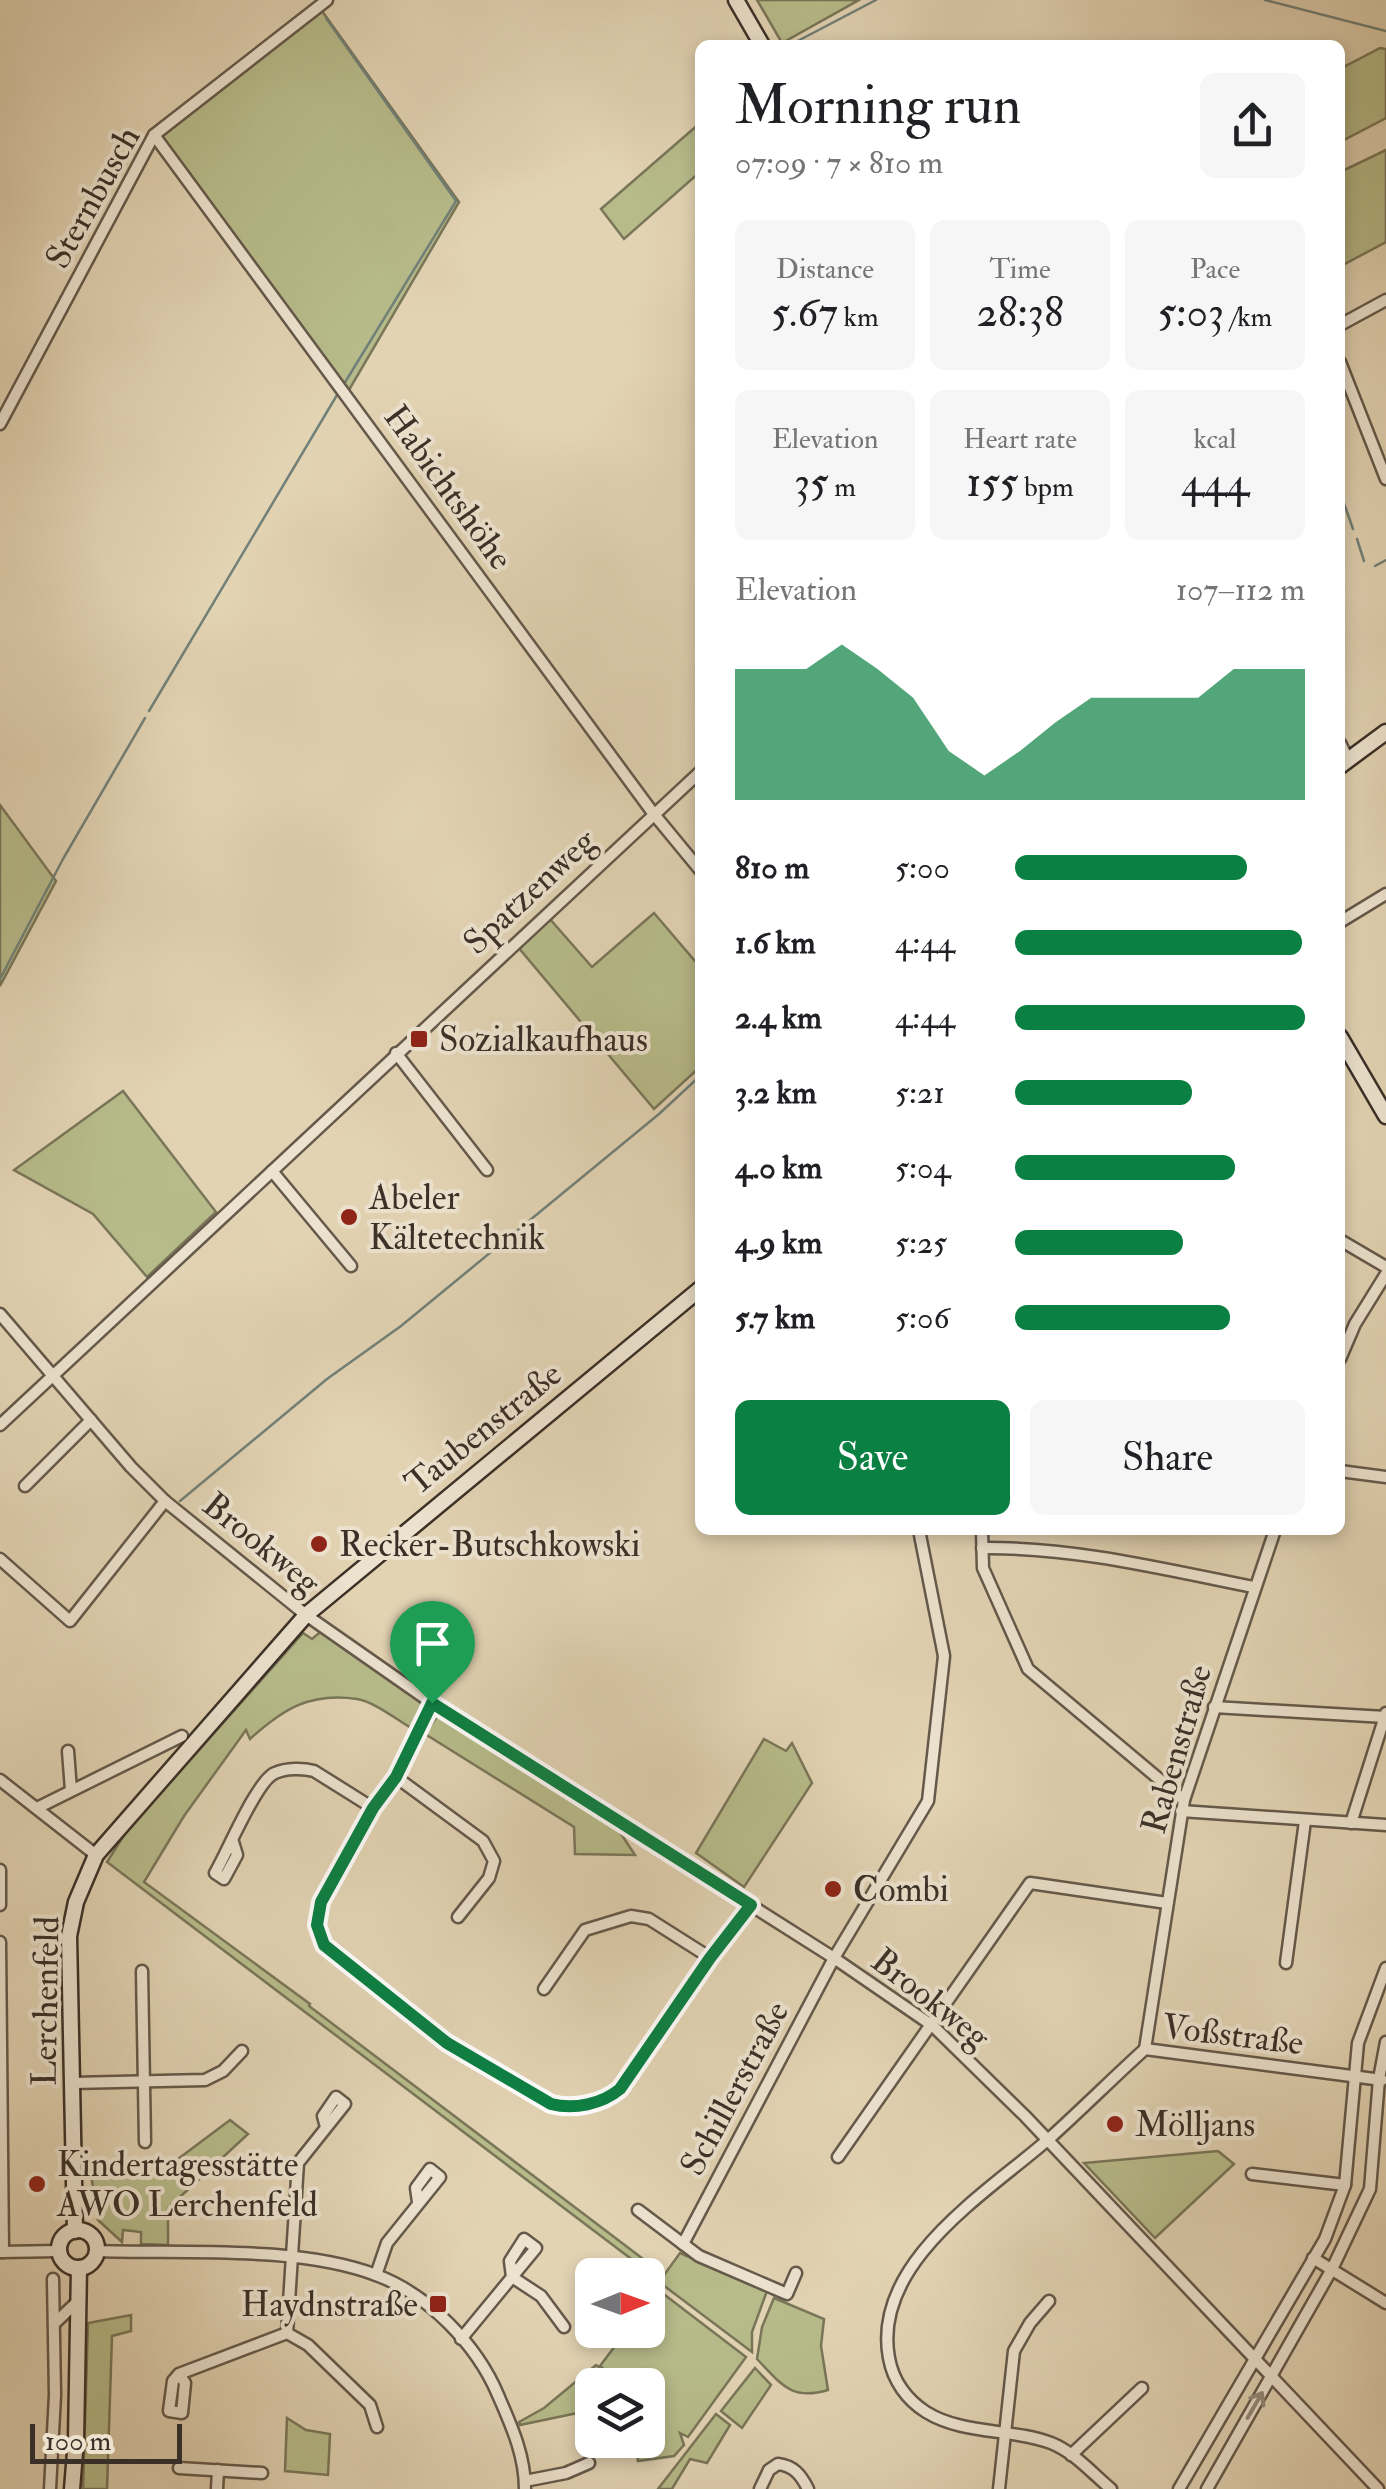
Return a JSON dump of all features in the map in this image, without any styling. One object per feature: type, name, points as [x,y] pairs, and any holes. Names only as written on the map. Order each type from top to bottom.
[{"type":"street","name":"Sternbusch","points":[[0,424],[154,134],[327,0]]},
{"type":"street","points":[[736,0],[759,40]]},
{"type":"street","name":"Habichtshöhe","points":[[154,134],[695,864]]},
{"type":"street","points":[[1345,322],[1386,300]]},
{"type":"street","points":[[1345,375],[1386,479]]},
{"type":"street","points":[[1345,762],[1386,732]]},
{"type":"street","name":"Spatzenweg","points":[[0,1425],[695,776]]},
{"type":"street","points":[[1345,919],[1386,894]]},
{"type":"street","points":[[1345,1046],[1386,1116]]},
{"type":"street","points":[[396,1053],[488,1170]]},
{"type":"street","points":[[272,1171],[351,1266]]},
{"type":"street","points":[[1345,1243],[1386,1270],[1345,1333]]},
{"type":"street","name":"Taubenstraße","points":[[306,1614],[695,1293]]},
{"type":"street","name":"Brookweg","points":[[0,1314],[165,1501],[306,1614],[432,1703],[834,1958],[933,2026],[1048,2140],[1378,2489]]},
{"type":"street","points":[[26,1486],[91,1420]]},
{"type":"street","points":[[1345,1472],[1386,1476]]},
{"type":"street","points":[[0,1559],[70,1621],[165,1501]]},
{"type":"street","points":[[834,1958],[928,1801],[944,1656],[920,1535]]},
{"type":"street","points":[[982,1535],[983,1568],[1028,1669],[1183,1806],[1305,1821],[1386,1825]]},
{"type":"street","name":"Rabenstraße","points":[[1145,2049],[1183,1806],[1273,1535]]},
{"type":"street","points":[[982,1548],[1084,1553],[1254,1587]]},
{"type":"street","name":"Lerchenfeld","points":[[75,2231],[70,1936],[76,1902],[96,1855],[306,1614]]},
{"type":"street","points":[[432,1703],[396,1777],[373,1808],[319,1906],[317,1925],[324,1945],[447,2043],[551,2104],[566,2108],[608,2099],[620,2089],[751,1905]]},
{"type":"street","points":[[1214,1707],[1385,1715],[1351,1823]]},
{"type":"street","points":[[37,1808],[182,1736]]},
{"type":"street","points":[[68,1751],[71,1790]]},
{"type":"street","points":[[233,1842],[255,1794],[275,1772],[303,1768],[314,1771],[373,1808]]},
{"type":"street","points":[[396,1777],[483,1841],[494,1861],[489,1878],[458,1918]]},
{"type":"street","points":[[0,1780],[96,1855]]},
{"type":"street","points":[[1286,1964],[1305,1821]]},
{"type":"street","points":[[0,1870],[0,1905]]},
{"type":"street","points":[[838,2157],[1030,1883],[1167,1903]]},
{"type":"street","points":[[544,1989],[584,1930],[631,1916],[650,1919],[710,1958]]},
{"type":"street","points":[[0,1942],[2,2252],[59,2251]]},
{"type":"street","name":"Schillerstraße","points":[[683,2244],[834,1958]]},
{"type":"street","points":[[1179,2489],[1325,2238],[1344,2185],[1354,2076],[1364,2022],[1386,1968]]},
{"type":"street","points":[[142,1971],[145,2142]]},
{"type":"street","points":[[1207,2489],[1358,2220],[1373,2180],[1386,2042]]},
{"type":"street","name":"Voßstraße","points":[[1110,2489],[1071,2455],[1049,2442],[951,2424],[926,2412],[900,2388],[890,2366],[885,2337],[892,2304],[914,2263],[970,2200],[1048,2140],[1145,2049],[1383,2080]]},
{"type":"street","points":[[72,2082],[215,2077],[242,2051]]},
{"type":"street","points":[[287,2333],[298,2163],[326,2127]]},
{"type":"street","points":[[1252,2174],[1344,2185]]},
{"type":"street","points":[[376,2275],[387,2243],[418,2202]]},
{"type":"street","points":[[638,2210],[699,2256],[787,2294],[796,2274]]},
{"type":"street","points":[[75,2231],[88,2234],[96,2251],[91,2263],[79,2268],[64,2262],[59,2251],[63,2238],[75,2231]]},
{"type":"street","points":[[96,2251],[290,2257],[376,2275],[406,2290],[432,2310],[488,2372],[519,2444],[525,2485],[589,2464]]},
{"type":"street","points":[[1313,2258],[1386,2303]]},
{"type":"street","points":[[72,2489],[79,2268]]},
{"type":"street","points":[[461,2339],[512,2277],[541,2296],[564,2327]]},
{"type":"street","points":[[50,2489],[54,2279]]},
{"type":"street","points":[[55,2323],[78,2301]]},
{"type":"street","points":[[999,2489],[1014,2351],[1049,2302]]},
{"type":"street","points":[[180,2374],[287,2333]]},
{"type":"street","points":[[287,2333],[308,2345],[370,2404],[377,2428]]},
{"type":"street","points":[[1071,2455],[1142,2388]]},
{"type":"street","points":[[760,2489],[768,2470],[778,2464],[788,2465],[802,2475],[808,2489]]},
{"type":"street","points":[[180,2468],[262,2473]]},
{"type":"street","points":[[217,2489],[218,2470]]},
{"type":"green space","points":[[757,0],[859,0],[787,40],[780,40]]},
{"type":"green space","points":[[322,11],[459,202],[349,390],[159,135]]},
{"type":"green space","points":[[1380,48],[1386,49],[1386,118],[1345,139],[1345,66]]},
{"type":"green space","points":[[695,127],[695,176],[624,239],[601,209]]},
{"type":"green space","points":[[1386,150],[1386,242],[1345,264],[1345,170]]},
{"type":"green space","points":[[0,805],[56,881],[0,986]]},
{"type":"green space","points":[[654,913],[695,961],[695,1072],[654,1109],[518,947],[549,918],[592,967]]},
{"type":"green space","points":[[123,1091],[216,1212],[147,1277],[93,1214],[14,1170]]},
{"type":"green space","points":[[325,1628],[432,1703],[424,1720],[413,1729],[378,1707],[340,1697],[298,1705],[250,1739],[246,1730],[184,1816],[144,1882],[642,2258],[630,2258],[107,1862],[126,1832],[303,1633],[312,1639]]},
{"type":"green space","points":[[442,1709],[608,1814],[635,1855],[575,1854],[574,1827],[425,1734]]},
{"type":"green space","points":[[764,1739],[786,1751],[792,1743],[812,1783],[744,1887],[696,1853]]},
{"type":"green space","points":[[230,2120],[248,2134],[168,2208],[168,2245],[141,2244],[141,2232],[123,2230],[122,2242],[98,2220],[91,2175],[158,2174]]},
{"type":"green space","points":[[1218,2151],[1234,2164],[1155,2238],[1084,2163]]},
{"type":"green space","points":[[680,2253],[767,2291],[752,2332],[752,2352],[665,2287],[665,2274]]},
{"type":"green space","points":[[665,2295],[746,2357],[688,2437],[680,2433],[684,2445],[674,2456],[665,2457],[665,2368],[600,2366],[614,2348],[665,2348]]},
{"type":"green space","points":[[774,2298],[824,2319],[821,2346],[828,2390],[796,2392],[780,2383],[757,2359],[762,2327]]},
{"type":"green space","points":[[131,2315],[131,2331],[112,2336],[107,2489],[83,2489],[88,2323]]},
{"type":"green space","points":[[755,2368],[771,2385],[742,2428],[721,2411]]},
{"type":"green space","points":[[575,2382],[575,2414],[520,2425],[519,2422],[544,2408]]},
{"type":"green space","points":[[716,2414],[730,2425],[707,2463],[690,2459],[672,2489],[658,2489]]},
{"type":"green space","points":[[287,2418],[306,2430],[330,2434],[328,2475],[285,2471]]},
{"type":"waterway","points":[[800,40],[876,0]]},
{"type":"waterway","points":[[1265,0],[1386,31]]},
{"type":"waterway","points":[[326,18],[456,201],[344,384]]},
{"type":"waterway","points":[[149,711],[337,395]]},
{"type":"waterway","points":[[1345,506],[1353,529]]},
{"type":"waterway","points":[[1357,539],[1364,561]]},
{"type":"waterway","points":[[1375,566],[1386,560]]},
{"type":"waterway","points":[[0,979],[63,859],[145,718]]},
{"type":"waterway","points":[[180,1501],[327,1379],[401,1326],[695,1081]]},
{"type":"place","name":"Sozialkaufhaus","points":[[419,1039]]},
{"type":"place","name":"Abeler Kältetechnik","points":[[349,1217]]},
{"type":"place","name":"Recker-Butschkowski","points":[[319,1544]]},
{"type":"place","name":"Combi","points":[[833,1889]]},
{"type":"place","name":"Mölljans","points":[[1115,2124]]},
{"type":"place","name":"Kindertagesstätte AWO Lerchenfeld","points":[[37,2184]]},
{"type":"place","name":"Haydnstraße","points":[[438,2304]]},
{"type":"route","points":[[432,1703],[751,1905],[620,2089],[608,2099],[566,2108],[551,2104],[447,2043],[324,1945],[317,1925],[319,1906],[373,1808],[396,1777],[432,1703]]}]
